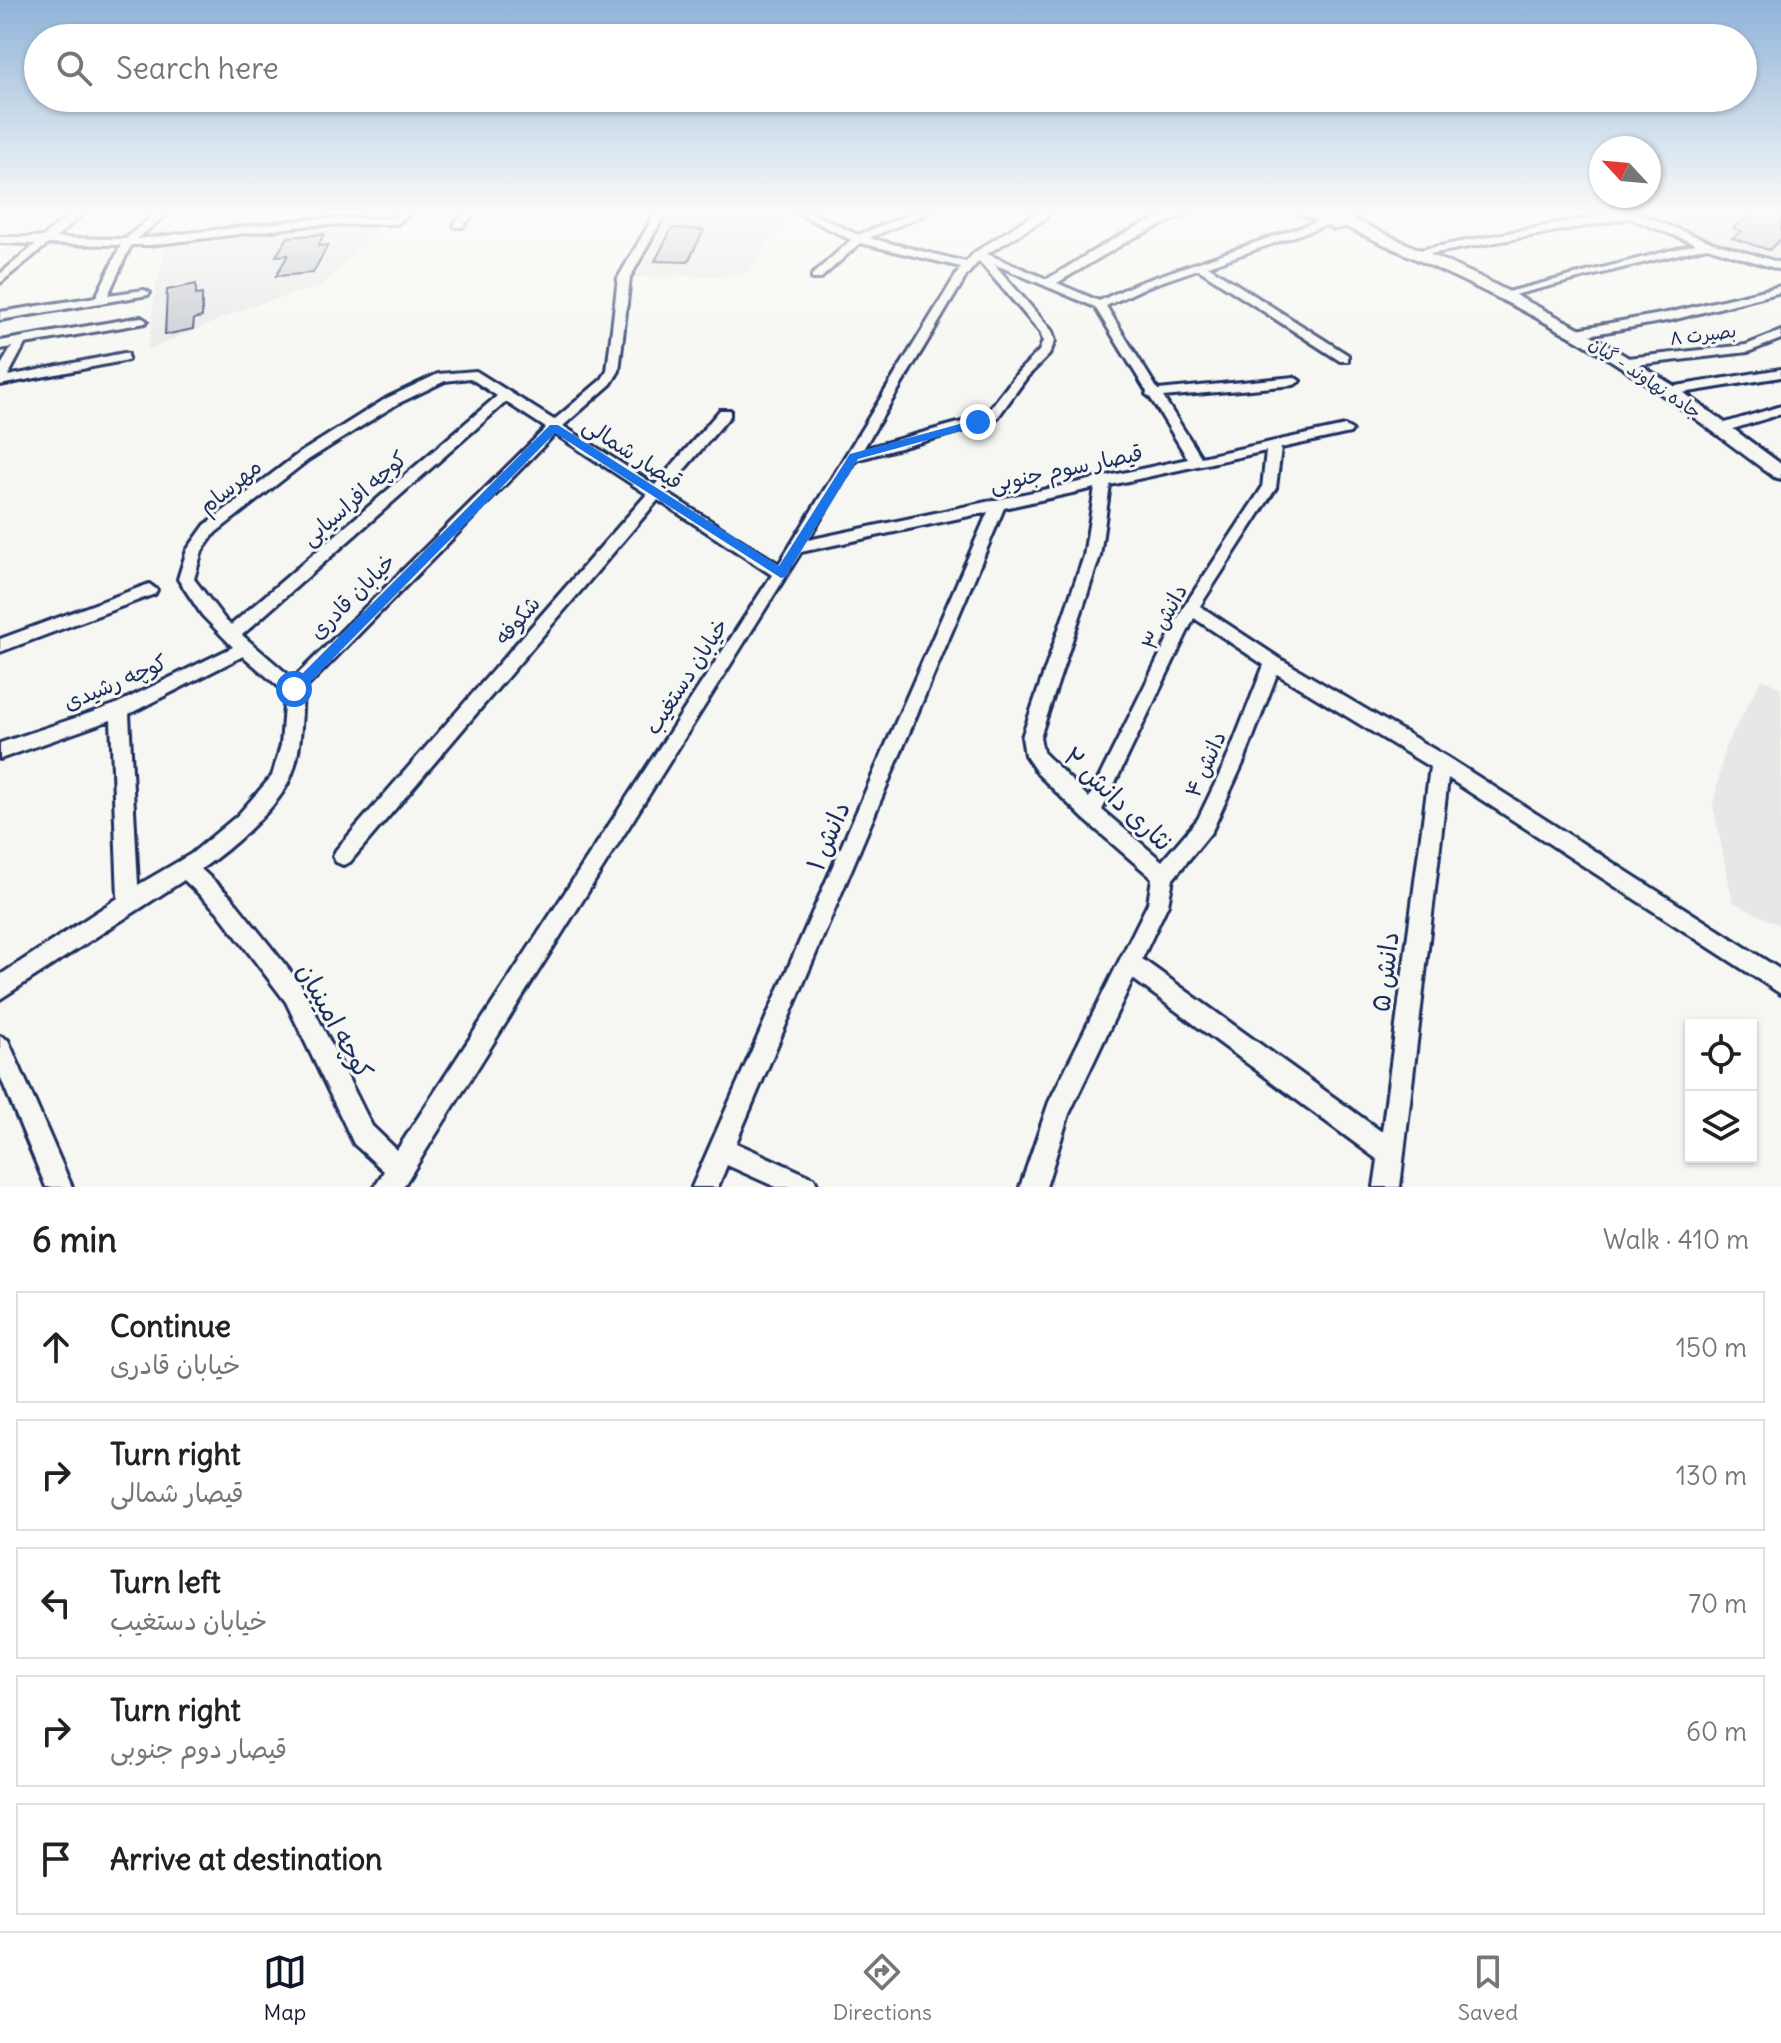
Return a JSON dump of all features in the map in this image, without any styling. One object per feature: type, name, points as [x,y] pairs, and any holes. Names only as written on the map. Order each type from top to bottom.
[{"type":"main road","name":"جاده نهاوند - گیان","points":[[1441,267],[1502,295]]},
{"type":"main road","name":"جاده نهاوند - گیان","points":[[1447,267],[1627,362],[1781,473]]},
{"type":"street","points":[[100,300],[115,267]]},
{"type":"street","name":"خیابان قادری","points":[[294,689],[554,427],[607,381],[613,371],[624,278],[630,267]]},
{"type":"street","points":[[816,277],[827,267]]},
{"type":"street","name":"خیابان دستغیب","points":[[394,1178],[781,573],[969,267]]},
{"type":"street","points":[[854,456],[978,422],[993,414],[1023,374],[1045,352],[1049,341],[1046,331],[981,267]]},
{"type":"street","points":[[1000,267],[1050,282],[1099,305],[1197,462]]},
{"type":"street","points":[[1050,282],[1075,267]]},
{"type":"street","points":[[1099,305],[1142,285],[1192,267]]},
{"type":"street","points":[[1203,267],[1344,358]]},
{"type":"street","points":[[1502,295],[1613,267]]},
{"type":"street","points":[[1577,333],[1672,316],[1781,289]]},
{"type":"street","points":[[0,316],[144,293]]},
{"type":"street","points":[[0,345],[141,321]]},
{"type":"street","name":"بصیرت ۸","points":[[1627,362],[1748,348],[1781,335]]},
{"type":"street","points":[[0,380],[20,343]]},
{"type":"street","points":[[0,380],[124,357]]},
{"type":"street","points":[[1670,391],[1781,373]]},
{"type":"street","name":"قیصار شمالی","points":[[461,374],[472,374],[506,395],[654,494],[781,573]]},
{"type":"street","name":"مهرسام","points":[[294,689],[200,605],[186,579],[195,550],[210,529],[270,481],[351,425],[442,377],[461,374]]},
{"type":"street","points":[[1152,394],[1294,381]]},
{"type":"street","name":"کوچه افراسیابی","points":[[232,634],[506,395]]},
{"type":"street","points":[[1720,429],[1781,410]]},
{"type":"street","name":"شکوفه","points":[[343,856],[725,413]]},
{"type":"street","name":"قیصار سوم جنوبی","points":[[796,548],[1345,430]]},
{"type":"street","name":"دانش ۳","points":[[1091,813],[1191,608],[1269,488],[1274,445]]},
{"type":"street","name":"نثاری دانش ۲","points":[[1033,1187],[1058,1111],[1158,904],[1163,875],[1091,813],[1034,755],[1031,737],[1092,556],[1103,482]]},
{"type":"street","name":"دانش ۱","points":[[705,1187],[998,505]]},
{"type":"street","points":[[0,646],[149,590]]},
{"type":"street","points":[[1191,608],[1273,663],[1440,763],[1781,983]]},
{"type":"street","name":"کوچه رشیدی","points":[[0,751],[120,710],[245,648]]},
{"type":"street","name":"دانش ۴","points":[[1163,875],[1205,825],[1235,761],[1273,663]]},
{"type":"street","points":[[0,988],[185,868],[245,821],[280,780],[290,745],[294,689]]},
{"type":"street","points":[[120,710],[129,903]]},
{"type":"street","name":"دانش ۵","points":[[1387,1187],[1440,763]]},
{"type":"street","name":"کوچه امینیان","points":[[185,868],[224,904],[294,994],[363,1135],[394,1178]]},
{"type":"street","points":[[1131,964],[1391,1154]]},
{"type":"street","points":[[0,1048],[59,1187]]},
{"type":"street","points":[[721,1149],[805,1187]]},
{"type":"shaded area","points":[[161,267],[340,267],[322,286],[251,306],[148,350]]},
{"type":"shaded area","points":[[641,267],[751,267],[745,275],[636,277]]},
{"type":"shaded area","points":[[1762,679],[1781,688],[1781,926],[1733,902],[1713,806],[1725,747]]},
{"type":"building","points":[[281,267],[316,267],[313,273],[276,276]]},
{"type":"building","points":[[196,284],[196,295],[202,294],[202,317],[194,319],[193,329],[165,335],[167,290]]},
{"type":"route","points":[[294,689],[554,427],[781,573],[854,456],[978,422]]}]
